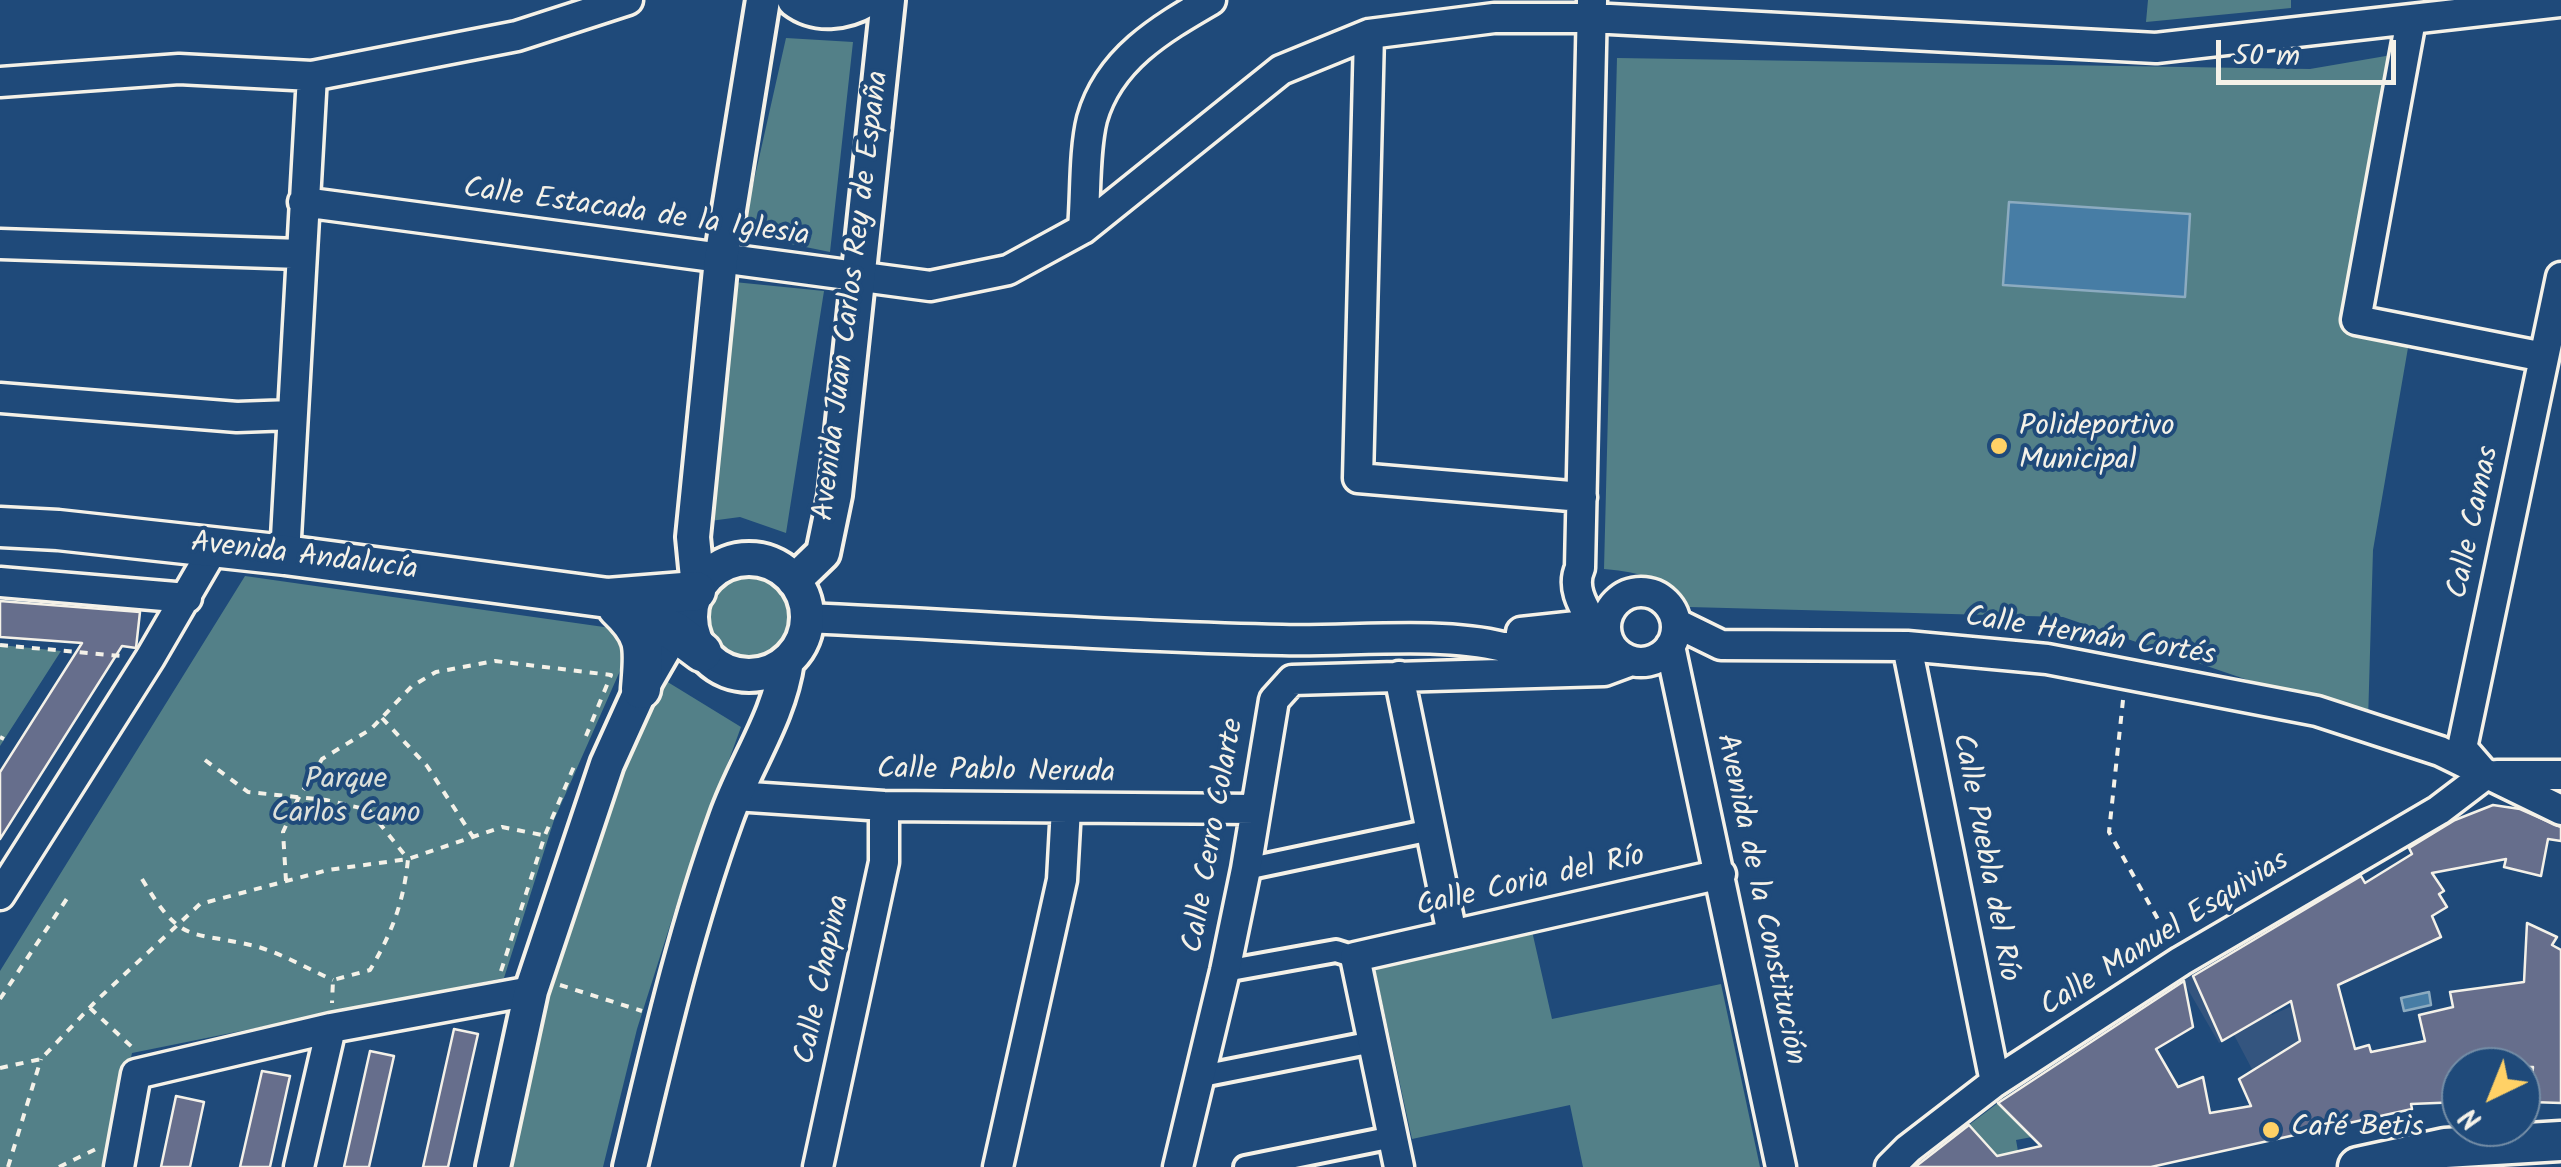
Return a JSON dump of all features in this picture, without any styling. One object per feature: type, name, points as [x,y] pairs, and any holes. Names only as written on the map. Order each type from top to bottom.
[{"type":"main road","name":"Avenida Andalucía","points":[[0,527],[285,555],[693,612]]},
{"type":"main road","points":[[608,598],[634,623],[645,644],[641,689]]},
{"type":"main road","points":[[2358,1167],[2445,1148],[2561,1141]]},
{"type":"street","points":[[0,82],[178,70],[312,76],[517,36],[628,0]]},
{"type":"street","points":[[494,1167],[534,985],[607,764],[641,689],[693,612],[707,575],[742,558],[780,567],[794,580],[804,598],[805,634],[788,660],[771,671],[734,673],[716,665],[693,612],[693,537],[721,259],[763,0]]},
{"type":"street","points":[[794,0],[822,12],[855,7],[867,0]]},
{"type":"street","name":"Avenida Juan Carlos Rey de España","points":[[794,580],[823,552],[834,495],[888,0]]},
{"type":"street","points":[[1083,229],[1092,120],[1112,72],[1160,30],[1211,0]]},
{"type":"street","name":"Calle Estacada de la Iglesia","points":[[302,202],[930,286],[1008,270],[1083,229],[1281,70],[1369,34],[1592,9],[2156,48],[2561,2]]},
{"type":"street","points":[[1592,9],[1580,568],[1610,631],[1656,659],[1673,634],[1672,611],[1653,593],[1628,593],[1610,631]]},
{"type":"street","points":[[2412,20],[2356,320],[2544,357]]},
{"type":"street","points":[[1369,34],[1358,478],[1582,497]]},
{"type":"street","points":[[285,555],[312,76]]},
{"type":"street","points":[[0,244],[300,254]]},
{"type":"street","name":"Calle Camas","points":[[2486,774],[2462,748],[2561,277]]},
{"type":"street","points":[[0,398],[237,418],[292,415]]},
{"type":"street","points":[[2,887],[150,658],[214,548]]},
{"type":"street","points":[[0,582],[187,598]]},
{"type":"street","points":[[807,618],[1283,640],[1486,642],[1502,635],[1610,631]]},
{"type":"street","name":"Calle Cerro Colarte","points":[[1178,1167],[1246,869],[1274,700],[1292,680],[1604,672],[1610,631]]},
{"type":"street","name":"Calle Hernán Cortés","points":[[1673,634],[1722,644],[1907,646],[2047,658],[2126,672],[2316,711],[2440,752],[2561,810]]},
{"type":"street","name":"Avenida de la Constitución","points":[[1673,634],[1780,1167]]},
{"type":"street","name":"Calle Puebla del Río","points":[[1907,646],[1994,1082]]},
{"type":"street","points":[[630,1167],[666,1018],[726,816],[783,692],[788,660]]},
{"type":"street","points":[[1399,676],[1452,934]]},
{"type":"street","points":[[2486,774],[2561,775]]},
{"type":"street","name":"Calle Manuel Esquivias","points":[[1890,1167],[1994,1082],[2181,961],[2439,810],[2486,774]]},
{"type":"street","name":"Calle Pablo Neruda","points":[[736,796],[884,806],[1255,809]]},
{"type":"street","name":"Calle Chapina","points":[[818,1167],[884,862],[884,806]]},
{"type":"street","points":[[998,1167],[1062,880],[1066,808]]},
{"type":"street","points":[[1246,869],[1431,830]]},
{"type":"street","name":"Calle Coria del Río","points":[[1356,956],[1720,874]]},
{"type":"street","points":[[1225,971],[1336,951],[1356,956],[1399,1167]]},
{"type":"street","points":[[112,1156],[136,1074],[534,985]]},
{"type":"street","points":[[299,1167],[332,1028]]},
{"type":"street","points":[[1198,1077],[1373,1042]]},
{"type":"street","points":[[1244,1167],[1392,1137]]},
{"type":"path","points":[[0,646],[150,658]]},
{"type":"path","points":[[286,881],[283,832],[322,759],[371,729],[412,686],[436,672],[495,662],[611,675],[582,746]]},
{"type":"path","points":[[2126,672],[2109,832],[2181,961]]},
{"type":"path","points":[[382,717],[427,766],[473,836]]},
{"type":"path","points":[[142,879],[176,926],[192,935],[258,947],[333,980],[370,970],[390,936],[405,894],[408,859],[369,810],[326,800],[248,792],[205,760]]},
{"type":"path","points":[[501,972],[546,836],[575,764]]},
{"type":"path","points":[[8,1167],[41,1059],[200,904],[328,870],[408,859],[502,827],[581,843]]},
{"type":"path","points":[[0,999],[70,894]]},
{"type":"path","points":[[332,1028],[333,980]]},
{"type":"path","points":[[534,985],[643,1011]]},
{"type":"path","points":[[90,1008],[132,1047],[150,1043]]},
{"type":"path","points":[[0,1068],[41,1059]]},
{"type":"path","points":[[59,1167],[112,1156]]},
{"type":"shaded area","points":[[2009,202],[2190,214],[2185,297],[2003,285]]},
{"type":"shaded area","points":[[2232,953],[2272,1015],[2292,1006],[2301,1042],[2253,1071],[2234,1035],[2219,1043],[2183,981]]},
{"type":"shaded area","points":[[2429,992],[2431,1005],[2404,1011],[2401,998]]},
{"type":"green space","points":[[2148,0],[2291,0],[2291,8],[2146,22]]},
{"type":"green space","points":[[786,38],[853,42],[830,252],[742,234]]},
{"type":"green space","name":"Polideportivo Municipal","points":[[2415,51],[2367,311],[2409,342],[2373,550],[2368,721],[2063,617],[1689,607],[1651,579],[1604,569],[1617,58],[2310,69]]},
{"type":"green space","points":[[734,282],[824,291],[786,533],[740,517],[710,521]]},
{"type":"green space","points":[[749,573],[774,580],[786,592],[793,617],[786,642],[774,654],[749,661],[724,654],[712,642],[705,617],[712,592],[724,580]]},
{"type":"green space","name":"Parque Carlos Cano","points":[[245,576],[625,630],[627,655],[554,820],[504,978],[132,1053],[107,1167],[0,1167],[0,971]]},
{"type":"green space","points":[[0,645],[61,651],[0,746]]},
{"type":"green space","points":[[666,681],[741,727],[679,897],[637,1029],[603,1167],[508,1167],[545,995],[618,766]]},
{"type":"green space","points":[[1532,931],[1552,1019],[1721,984],[1760,1167],[1583,1167],[1570,1105],[1412,1139],[1374,965]]},
{"type":"green space","points":[[1998,1103],[2032,1137],[2016,1140],[2018,1151],[1997,1157],[1969,1125]]},
{"type":"building","points":[[0,601],[140,612],[136,648],[122,646],[0,839],[0,772],[82,643],[0,637]]},
{"type":"building","points":[[2493,805],[2520,809],[2561,827],[2561,841],[2548,839],[2541,876],[2504,867],[2506,859],[2432,873],[2444,891],[2439,894],[2447,907],[2432,916],[2441,937],[2338,985],[2355,1049],[2369,1045],[2371,1052],[2425,1041],[2419,1015],[2453,1007],[2450,992],[2524,982],[2527,923],[2557,937],[2552,945],[2561,950],[2561,1103],[2541,1102],[2541,1047],[2441,1047],[2441,1103],[2411,1104],[2412,1109],[2151,1167],[1915,1167],[1969,1125],[1997,1156],[2041,1146],[1998,1103],[2184,981],[2193,1027],[2156,1049],[2178,1087],[2203,1077],[2210,1113],[2251,1106],[2239,1079],[2300,1041],[2291,1001],[2222,1041],[2193,976],[2361,876],[2365,883],[2412,854],[2409,848],[2455,820]]},
{"type":"building","points":[[454,1029],[478,1034],[448,1167],[423,1167]]},
{"type":"building","points":[[370,1051],[394,1056],[369,1167],[344,1167]]},
{"type":"building","points":[[262,1071],[290,1076],[270,1167],[240,1167]]},
{"type":"building","points":[[176,1096],[204,1102],[190,1167],[161,1167]]},
{"type":"place","name":"Polideportivo Municipal","points":[[1999,446]]},
{"type":"place","name":"Café Betis","points":[[2271,1130]]}]
